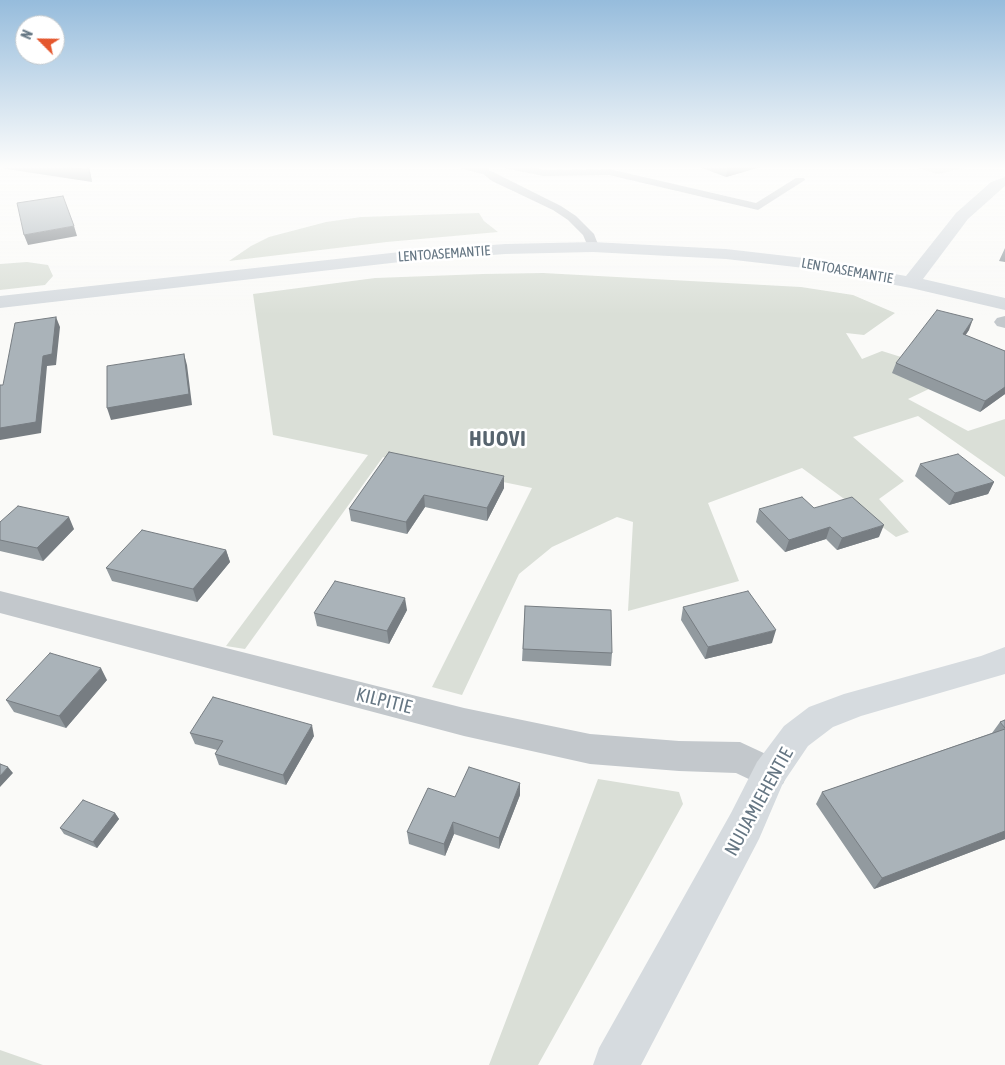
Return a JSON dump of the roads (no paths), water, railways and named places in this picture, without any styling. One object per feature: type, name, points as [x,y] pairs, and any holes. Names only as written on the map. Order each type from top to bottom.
[{"type":"main road","points":[[911,282],[962,216]]},
{"type":"main road","name":"LENTOASEMANTIE","points":[[0,302],[409,256],[505,249],[593,246],[662,249],[764,258],[836,268],[911,282],[1005,316]]},
{"type":"main road","name":"NUIJAMIEHENTIE","points":[[616,1065],[745,826],[770,773],[796,736],[822,717],[856,704],[988,667],[1005,660]]},
{"type":"street","name":"KILPITIE","points":[[0,602],[464,722],[590,750],[740,758],[770,773]]},
{"type":"lane","points":[[568,216],[588,234],[593,246]]},
{"type":"district","name":"HUOVI","points":[[498,439]]}]
